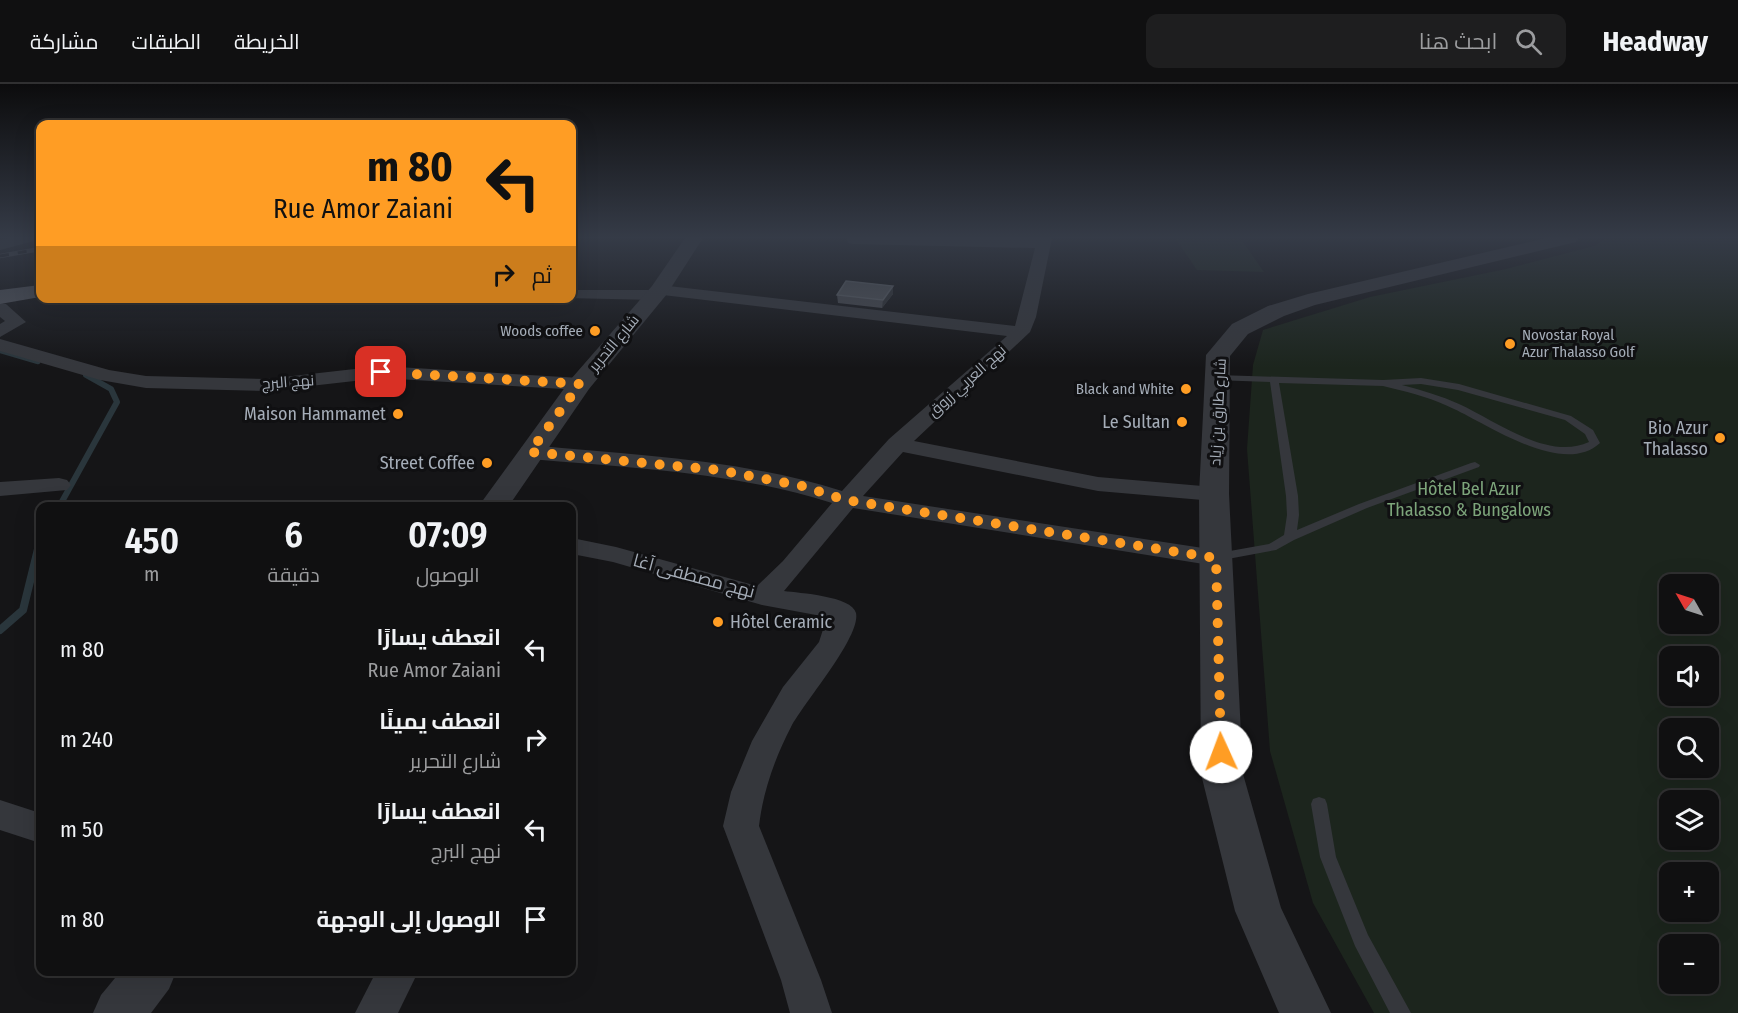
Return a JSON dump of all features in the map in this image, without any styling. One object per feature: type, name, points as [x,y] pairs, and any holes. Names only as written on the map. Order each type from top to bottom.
[{"type":"main road","points":[[0,297],[36,292]]},
{"type":"street","name":"شارع التحرير","points":[[496,502],[580,384],[666,281]]},
{"type":"street","name":"نهج العربي زروق","points":[[845,500],[897,444],[1021,333],[1035,281]]},
{"type":"street","name":"شارع طارق بن زياد","points":[[1305,1013],[1258,911],[1222,774],[1214,494],[1218,355],[1240,329],[1276,311],[1308,300],[1387,281]]},
{"type":"street","points":[[576,296],[658,293],[1021,333]]},
{"type":"street","points":[[0,308],[17,319],[13,325],[0,332]]},
{"type":"street","name":"نهج البرج","points":[[0,345],[107,376],[146,382],[266,385],[381,372],[580,384]]},
{"type":"street","points":[[897,444],[1098,484],[1214,494]]},
{"type":"street","points":[[530,452],[718,470],[802,486],[845,500],[1216,558]]},
{"type":"street","points":[[0,489],[59,485]]},
{"type":"street","name":"نهج مصطفى آغا","points":[[576,547],[616,555],[762,596],[807,553],[845,500]]},
{"type":"street","points":[[762,596],[831,608],[842,614],[831,648],[794,693],[778,722],[744,800],[741,826],[801,980],[811,1013]]},
{"type":"street","points":[[0,815],[36,827]]},
{"type":"street","points":[[118,1013],[148,976]]},
{"type":"street","points":[[376,1013],[396,976]]},
{"type":"lane","points":[[1217,378],[1383,383],[1421,381],[1459,387],[1568,418],[1589,432],[1595,443],[1587,450],[1563,451],[1526,441],[1458,407],[1413,390],[1383,383]]},
{"type":"lane","points":[[1274,380],[1292,496],[1293,515],[1290,537]]},
{"type":"lane","points":[[1216,558],[1272,547],[1363,506],[1475,465]]},
{"type":"lane","points":[[1319,804],[1328,857],[1361,940],[1401,1013]]},
{"type":"green space","name":"Hôtel Bel Azur Thalasso & Bungalows","points":[[1446,281],[1738,281],[1738,1013],[1374,1013],[1313,903],[1270,751],[1247,449],[1253,365],[1263,330],[1370,297]]},
{"type":"building","points":[[846,281],[893,286],[883,300],[837,295]]},
{"type":"waterway","points":[[0,351],[38,362]]},
{"type":"waterway","points":[[62,502],[117,402],[111,389],[86,375]]},
{"type":"waterway","points":[[0,630],[23,610],[36,557]]},
{"type":"place","name":"Woods coffee","points":[[595,331]]},
{"type":"place","name":"Novostar Royal Azur Thalasso Golf","points":[[1510,344]]},
{"type":"place","name":"Black and White","points":[[1186,389]]},
{"type":"place","name":"Maison Hammamet","points":[[398,414]]},
{"type":"place","name":"Le Sultan","points":[[1182,422]]},
{"type":"place","name":"Bio Azur Thalasso","points":[[1720,438]]},
{"type":"place","name":"Street Coffee","points":[[487,463]]},
{"type":"place","name":"Hôtel Ceramic","points":[[718,622]]},
{"type":"route","points":[[381,372],[580,384],[530,452],[718,470],[802,486],[845,500],[1216,558],[1221,752]]}]
